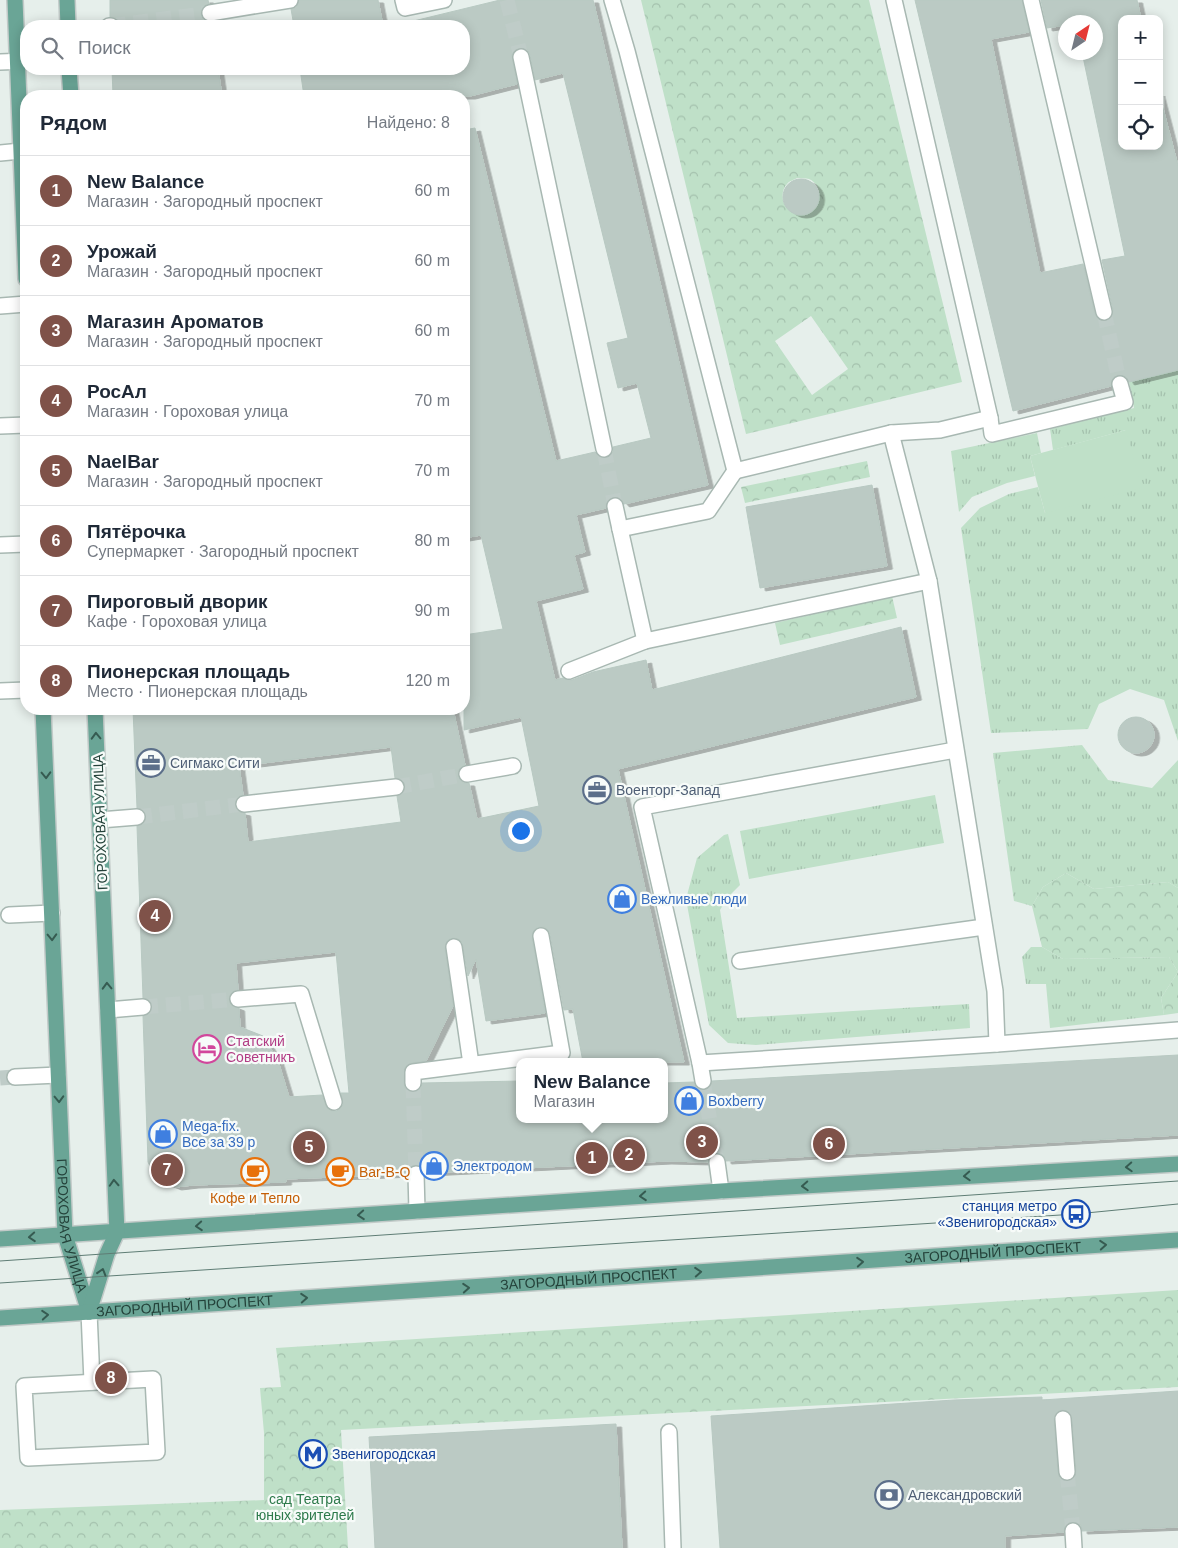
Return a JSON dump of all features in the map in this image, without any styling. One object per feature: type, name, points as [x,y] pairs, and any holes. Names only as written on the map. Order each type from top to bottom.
[{"type":"main road","points":[[15,0],[20,44]]},
{"type":"main road","points":[[67,0],[68,20]]},
{"type":"main road","points":[[22,75],[22,90]]},
{"type":"main road","points":[[70,75],[71,90]]},
{"type":"main road","name":"ГОРОХОВАЯ УЛИЦА","points":[[43,715],[65,1235],[89,1312]]},
{"type":"main road","name":"ГОРОХОВАЯ УЛИЦА","points":[[89,1312],[107,1254],[117,1232],[96,715]]},
{"type":"main road","points":[[0,1239],[720,1191],[1178,1164]]},
{"type":"main road","name":"ЗАГОРОДНЫЙ ПРОСПЕКТ","points":[[0,1318],[1178,1240]]},
{"type":"street","points":[[210,13],[290,0]]},
{"type":"street","points":[[403,0],[405,8],[444,0]]},
{"type":"street","points":[[612,0],[632,70],[735,471]]},
{"type":"street","points":[[894,0],[990,418],[992,434],[1125,402],[1120,384]]},
{"type":"street","points":[[1030,0],[1104,312]]},
{"type":"street","points":[[521,57],[604,450]]},
{"type":"street","points":[[0,62],[20,61]]},
{"type":"street","points":[[0,153],[20,151]]},
{"type":"street","points":[[0,306],[20,304]]},
{"type":"street","points":[[620,529],[708,511],[735,471],[891,433],[940,430],[990,418]]},
{"type":"street","points":[[0,426],[20,425]]},
{"type":"street","points":[[891,433],[929,581],[995,991],[997,1044]]},
{"type":"street","points":[[615,506],[645,641]]},
{"type":"street","points":[[0,545],[20,544]]},
{"type":"street","points":[[569,671],[645,641],[929,581]]},
{"type":"street","points":[[0,691],[20,690]]},
{"type":"street","points":[[703,1081],[642,808],[955,750]]},
{"type":"street","points":[[467,774],[513,766]]},
{"type":"street","points":[[244,804],[396,786]]},
{"type":"street","points":[[100,820],[137,817]]},
{"type":"street","points":[[9,915],[52,914]]},
{"type":"street","points":[[740,961],[984,927]]},
{"type":"street","points":[[521,1058],[562,1053],[541,936]]},
{"type":"street","points":[[454,947],[472,1064]]},
{"type":"street","points":[[238,999],[301,994],[334,1102]]},
{"type":"street","points":[[108,1010],[143,1007]]},
{"type":"street","points":[[700,1062],[997,1044],[1178,1030]]},
{"type":"street","points":[[413,1083],[413,1072],[516,1059]]},
{"type":"street","points":[[15,1077],[58,1075]]},
{"type":"street","points":[[717,1162],[720,1191]]},
{"type":"street","points":[[416,1174],[417,1211]]},
{"type":"street","points":[[89,1312],[92,1382]]},
{"type":"street","points":[[153,1379],[157,1452],[28,1458],[24,1386],[92,1382],[153,1379]]},
{"type":"street","points":[[1063,1419],[1067,1472]]},
{"type":"street","points":[[669,1432],[673,1548]]},
{"type":"street","points":[[1073,1531],[1074,1548]]},
{"type":"green space","points":[[641,0],[869,0],[962,382],[746,434]],"holes":[[[797,178],[809,179],[816,184],[819,191],[819,199],[816,206],[804,215],[796,214],[787,208],[783,199],[785,187],[789,182]],[[811,316],[848,369],[812,395],[775,341]]]},
{"type":"green space","points":[[1178,370],[1178,741],[1164,700],[1130,689],[1099,704],[1088,729],[991,733],[961,528],[980,508],[1009,494],[1038,487],[1045,513],[1126,430],[1053,450],[1050,429],[1134,408],[1129,382]]},
{"type":"green space","points":[[1126,430],[1142,488],[1045,513],[1030,456]]},
{"type":"green space","points":[[1037,433],[1041,453],[1030,456],[1035,476],[1007,483],[972,497],[959,512],[951,451]]},
{"type":"green space","points":[[867,461],[870,477],[745,503],[741,487]]},
{"type":"green space","points":[[892,596],[897,618],[780,645],[775,623]]},
{"type":"green space","points":[[1082,745],[1108,780],[1152,788],[1178,760],[1178,888],[1168,882],[1094,889],[1066,873],[1043,887],[1032,906],[1014,901],[993,753]]},
{"type":"green space","points":[[935,795],[944,843],[749,879],[740,831]]},
{"type":"green space","points":[[728,834],[740,885],[728,897],[720,910],[737,1018],[969,1004],[970,1028],[756,1045],[728,1043],[709,1025],[686,899],[697,858],[724,835]]},
{"type":"green space","points":[[1066,873],[1094,889],[1168,882],[1178,888],[1178,972],[1169,957],[1063,959],[1042,947],[1032,906],[1043,887]]},
{"type":"green space","points":[[1031,947],[1042,947],[1063,959],[1169,957],[1178,972],[1161,998],[1164,1015],[1050,1028],[1046,984],[1026,984],[1022,957]]},
{"type":"green space","points":[[1178,972],[1178,1013],[1164,1015],[1161,998]]},
{"type":"green space","name":"сад Театра юных зрителей","points":[[1178,1290],[1178,1387],[341,1430],[348,1548],[0,1548],[0,1510],[264,1500],[264,1433],[260,1388],[281,1387],[276,1348]]},
{"type":"building","points":[[110,0],[208,0],[209,4],[204,6],[201,14],[203,19],[206,20],[117,20],[110,17]]},
{"type":"building","points":[[299,0],[378,0],[382,20],[293,20],[291,9],[296,7]]},
{"type":"building","points":[[500,0],[593,0],[708,485],[624,504],[618,497],[613,497],[606,503],[606,508],[576,515],[585,552],[574,555],[583,589],[536,601],[555,680],[563,678],[572,680],[593,672],[646,660],[652,690],[901,627],[916,697],[618,769],[684,1062],[668,1062],[668,1058],[582,1058],[573,1009],[564,1010],[550,934],[545,927],[540,927],[535,929],[532,938],[545,1013],[486,1021],[476,959],[468,976],[462,942],[453,938],[448,940],[445,948],[453,1006],[426,1061],[411,1063],[405,1067],[405,1088],[413,1092],[421,1088],[422,1083],[516,1081],[516,1123],[668,1123],[668,1083],[694,1082],[696,1087],[704,1090],[709,1088],[712,1081],[1178,1055],[1178,1135],[726,1161],[724,1156],[716,1153],[711,1155],[708,1162],[666,1161],[425,1173],[421,1166],[415,1165],[408,1169],[407,1174],[286,1179],[286,1182],[176,1187],[166,1183],[152,1170],[148,1162],[143,1016],[149,1014],[152,1007],[150,1001],[143,998],[137,826],[143,824],[146,817],[144,811],[137,808],[133,715],[454,715],[465,765],[458,770],[458,776],[463,783],[469,783],[477,819],[539,806],[521,717],[464,730],[464,715],[470,715],[470,634],[503,629],[481,535],[470,537],[470,129],[475,128],[556,461],[595,452],[601,458],[606,458],[613,452],[613,447],[651,438],[637,383],[618,388],[607,343],[628,338],[563,73],[535,80],[528,50],[520,48],[514,50],[512,55],[517,84],[470,96],[470,90],[303,90],[301,75],[470,75],[470,20],[418,20]],"holes":[[[391,747],[395,778],[400,779],[405,785],[404,791],[397,796],[401,822],[248,842],[245,813],[240,812],[235,806],[236,800],[243,795],[239,766]],[[336,952],[349,1093],[341,1093],[343,1105],[337,1111],[327,1108],[322,1095],[289,1097],[278,1061],[263,1036],[240,1027],[239,1008],[231,1005],[229,999],[232,992],[238,990],[236,963]]]},
{"type":"building","points":[[915,0],[1022,0],[1029,32],[991,39],[1040,273],[1083,264],[1095,315],[1101,321],[1106,321],[1111,318],[1113,310],[1102,260],[1125,256],[1084,60],[1103,60],[1103,15],[1058,15],[1058,26],[1047,28],[1041,0],[1137,0],[1140,15],[1118,15],[1118,150],[1163,150],[1163,108],[1178,166],[1178,370],[1129,382],[1126,377],[1118,375],[1113,378],[1111,386],[1013,411]]},
{"type":"building","points":[[112,75],[219,75],[221,90],[113,90]]},
{"type":"building","points":[[801,179],[808,180],[814,184],[818,190],[818,204],[814,210],[808,214],[801,215],[794,214],[788,210],[784,204],[783,197],[784,190],[788,184],[794,180]]},
{"type":"building","points":[[872,485],[887,566],[760,588],[746,507]]},
{"type":"building","points":[[1136,717],[1148,723],[1154,735],[1148,747],[1136,753],[1124,747],[1118,735],[1124,723]]},
{"type":"building","points":[[1178,1391],[1178,1527],[1082,1531],[1081,1525],[1072,1522],[1065,1526],[1064,1532],[1005,1536],[1005,1548],[720,1548],[711,1416],[954,1400],[1042,1397],[1042,1400]],"holes":[[[1067,1411],[1072,1418],[1076,1472],[1073,1479],[1068,1481],[1063,1480],[1058,1473],[1054,1419],[1057,1412]]]},
{"type":"building","points":[[616,1424],[622,1548],[375,1548],[369,1437]]},
{"type":"tunnel","points":[[507,0],[521,57]]},
{"type":"tunnel","points":[[157,20],[210,13]]},
{"type":"tunnel","points":[[1104,312],[1120,384]]},
{"type":"tunnel","points":[[604,449],[615,506]]},
{"type":"tunnel","points":[[396,787],[467,774]]},
{"type":"tunnel","points":[[137,817],[244,804]]},
{"type":"tunnel","points":[[143,1007],[238,999]]},
{"type":"tunnel","points":[[0,1078],[15,1077]]},
{"type":"tunnel","points":[[703,1081],[717,1162]]},
{"type":"tunnel","points":[[413,1083],[416,1174]]},
{"type":"tunnel","points":[[1067,1472],[1073,1531]]},
{"type":"tram line","points":[[0,1261],[1178,1181]]},
{"type":"tram line","points":[[0,1283],[1076,1214],[1178,1204]]},
{"type":"place","name":"Сигмакс Сити","points":[[151,763]]},
{"type":"place","name":"Военторг-Запад","points":[[597,790]]},
{"type":"place","name":"Вежливые люди","points":[[622,899]]},
{"type":"place","name":"РосАл","points":[[155,916]]},
{"type":"place","name":"Статский Советникъ","points":[[207,1049]]},
{"type":"place","name":"Boxberry","points":[[689,1101]]},
{"type":"place","name":"Mega-fix. Все за 39 р","points":[[163,1134]]},
{"type":"place","name":"Магазин Ароматов","points":[[702,1142]]},
{"type":"place","name":"Пятёрочка","points":[[829,1144]]},
{"type":"place","name":"NaelBar","points":[[309,1147]]},
{"type":"place","name":"Урожай","points":[[629,1155]]},
{"type":"place","name":"New Balance","points":[[592,1158]]},
{"type":"place","name":"Электродом","points":[[434,1166]]},
{"type":"place","name":"Пироговый дворик","points":[[167,1170]]},
{"type":"place","name":"Кофе и Тепло","points":[[255,1172]]},
{"type":"place","name":"Bar-B-Q","points":[[340,1172]]},
{"type":"place","name":"станция метро «Звенигородская»","points":[[1076,1214]]},
{"type":"place","name":"Пионерская площадь","points":[[111,1378]]},
{"type":"place","name":"Звенигородская","points":[[313,1454]]},
{"type":"place","name":"Александровский","points":[[889,1495]]}]
